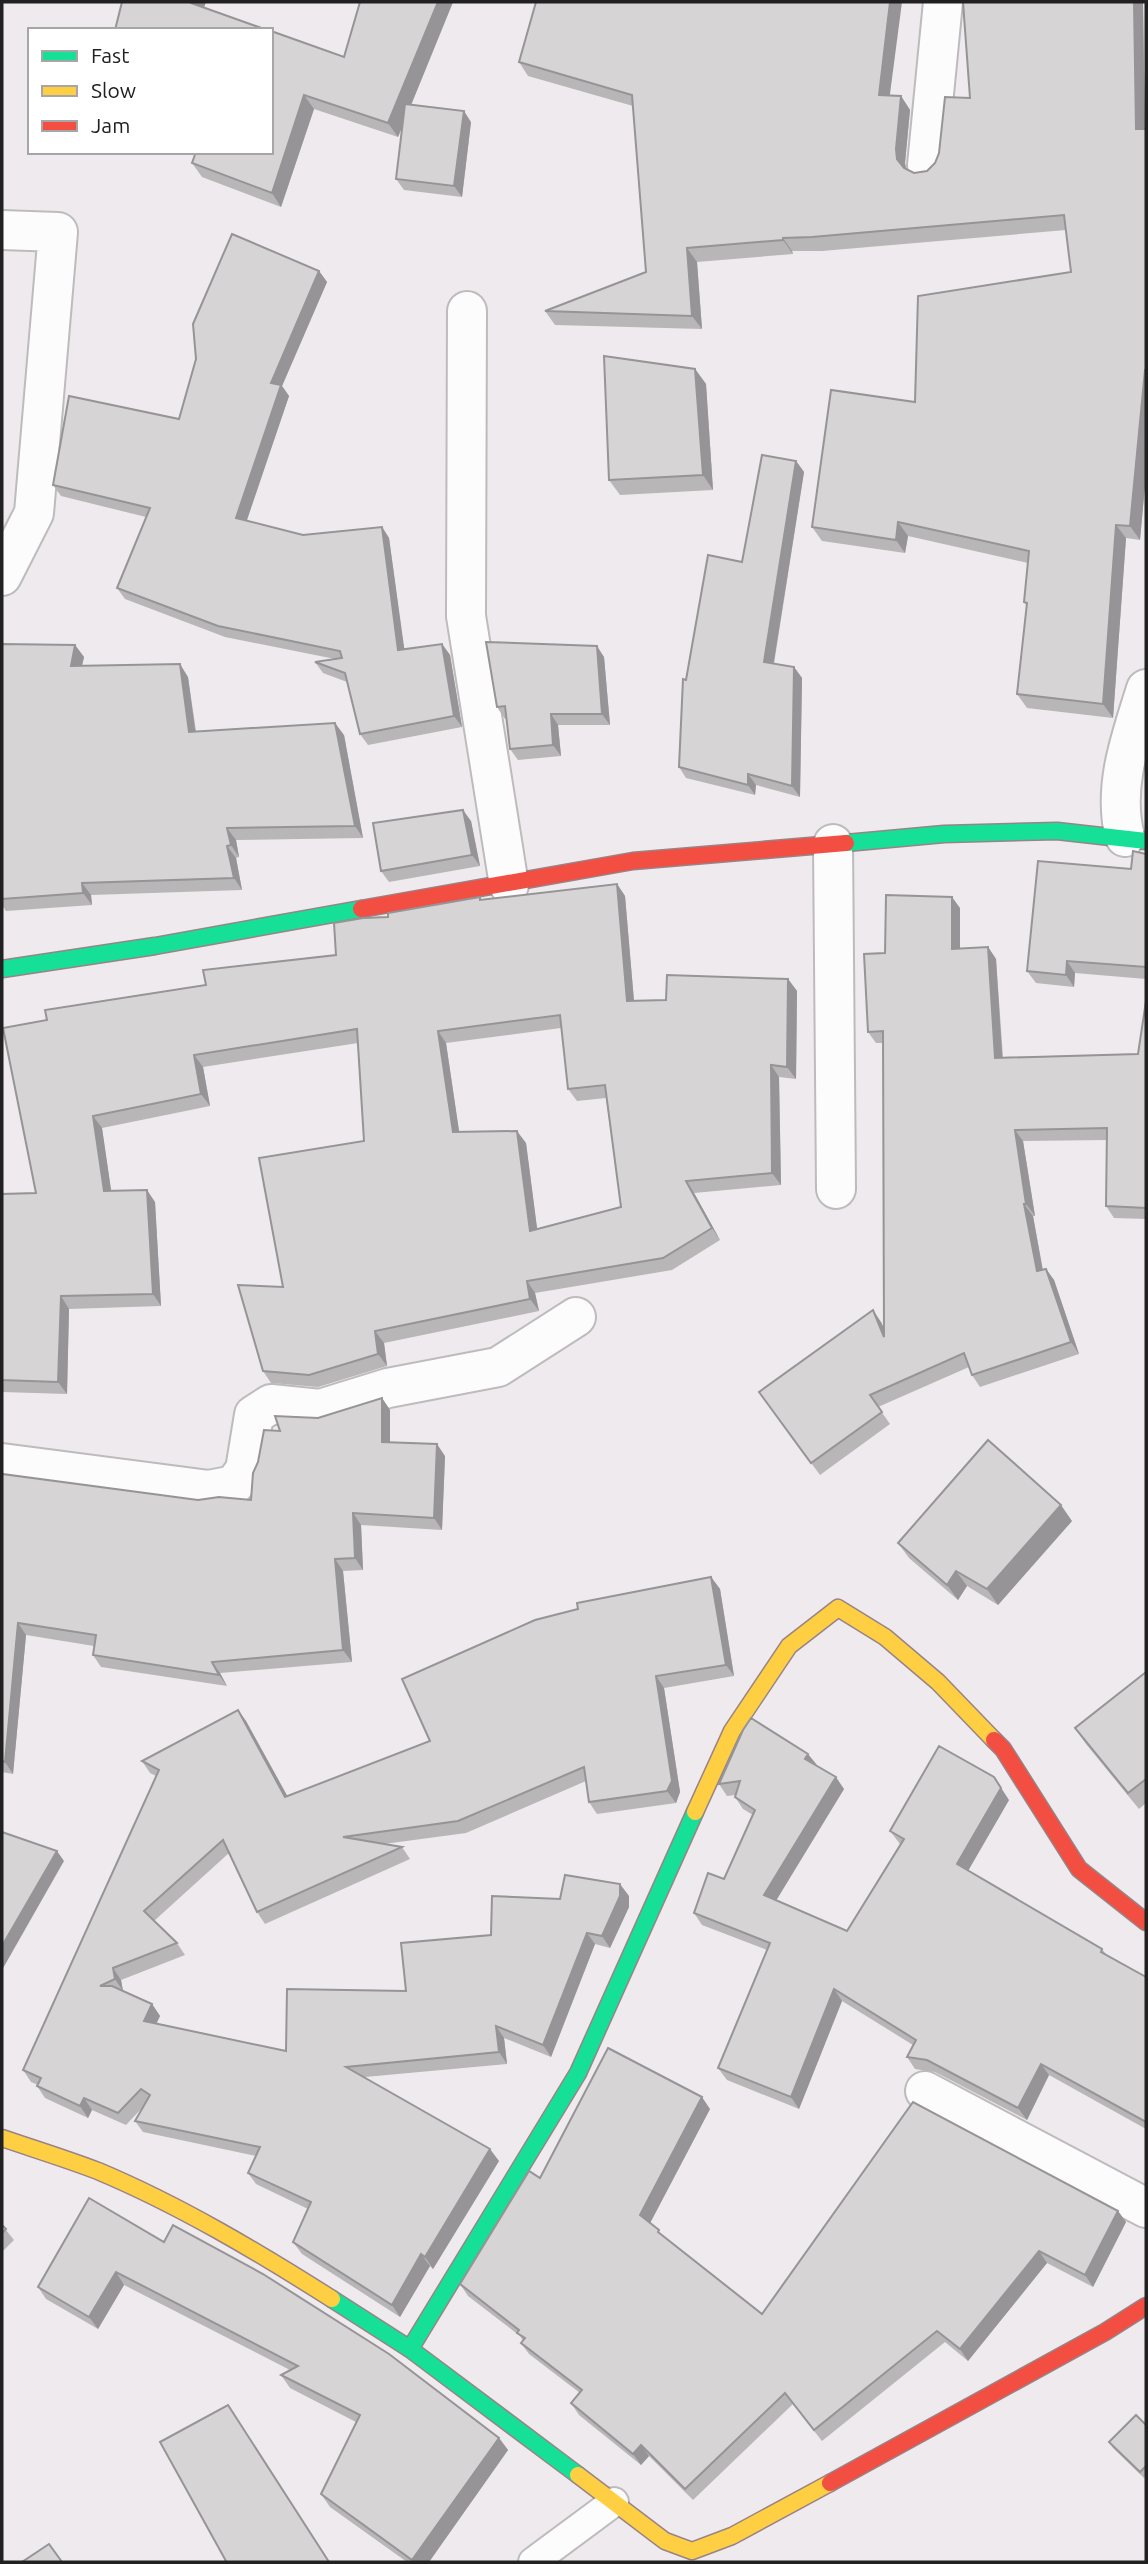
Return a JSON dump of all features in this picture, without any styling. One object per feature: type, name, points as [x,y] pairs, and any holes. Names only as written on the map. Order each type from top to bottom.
[{"type":"street","points":[[927,165],[943,2]]},
{"type":"street","points":[[2,230],[58,232],[34,513],[2,576]]},
{"type":"street","points":[[467,311],[466,616],[509,885]]},
{"type":"street","points":[[1136,839],[1119,815],[1125,759],[1146,689]]},
{"type":"street","points":[[2,969],[155,946],[633,861],[944,834],[1057,831],[1136,839]]},
{"type":"street","points":[[833,844],[836,1189]]},
{"type":"street","points":[[2,1463],[209,1490],[234,1485],[245,1470],[254,1415],[271,1404],[320,1409],[388,1388],[498,1367],[576,1317]]},
{"type":"street","points":[[410,2349],[578,2073],[732,1731],[789,1646],[838,1608],[885,1637],[938,1682],[1003,1749],[1079,1869],[1146,1922]]},
{"type":"street","points":[[925,2091],[1146,2208]]},
{"type":"street","points":[[2,2138],[97,2171],[154,2197],[283,2269],[410,2349],[665,2541],[692,2551],[722,2540],[1105,2332],[1146,2306]]},
{"type":"lane","points":[[533,2562],[614,2502]]},
{"type":"building","points":[[122,2],[191,2],[261,28],[116,28]]},
{"type":"building","points":[[360,2],[438,2],[388,123],[304,95],[272,193],[192,163],[195,154],[273,154],[273,32],[344,57]]},
{"type":"building","points":[[536,2],[890,2],[879,95],[901,96],[897,159],[904,168],[914,173],[927,171],[935,163],[939,153],[945,97],[970,98],[963,2],[1134,2],[1136,129],[1146,129],[1146,370],[1130,526],[1116,525],[1103,704],[1017,694],[1027,603],[1024,602],[1029,551],[898,522],[896,540],[812,527],[831,390],[915,402],[918,296],[1071,272],[1064,215],[687,248],[692,316],[545,311],[646,272],[632,95],[519,62]]},
{"type":"building","points":[[405,104],[464,111],[454,186],[396,179]]},
{"type":"building","points":[[232,234],[319,271],[271,383],[281,385],[236,518],[303,535],[382,527],[398,650],[442,644],[454,716],[360,734],[345,673],[315,662],[342,658],[340,651],[218,626],[117,588],[150,508],[53,485],[69,396],[179,419],[196,359],[193,324]]},
{"type":"building","points":[[604,356],[695,369],[703,475],[609,480]]},
{"type":"building","points":[[762,455],[796,461],[764,662],[794,667],[792,786],[748,774],[748,785],[679,767],[683,679],[686,680],[708,555],[742,562]]},
{"type":"building","points":[[486,642],[597,646],[602,714],[551,714],[553,745],[510,749],[505,706],[497,707]]},
{"type":"building","points":[[2,644],[75,645],[71,666],[180,664],[189,732],[335,723],[355,826],[227,828],[231,845],[227,846],[234,878],[82,883],[83,893],[2,899]]},
{"type":"building","points":[[463,810],[472,855],[381,871],[373,823]]},
{"type":"building","points":[[1133,851],[1146,854],[1146,967],[1067,961],[1066,975],[1027,971],[1038,861],[1131,869]]},
{"type":"building","points":[[617,884],[627,1001],[666,1000],[667,975],[788,979],[787,1067],[771,1065],[772,1173],[686,1181],[712,1228],[663,1258],[527,1281],[530,1299],[375,1331],[378,1354],[309,1375],[263,1371],[238,1285],[283,1287],[259,1158],[364,1141],[357,1029],[194,1055],[201,1094],[93,1116],[104,1191],[147,1190],[153,1294],[61,1296],[58,1382],[2,1380],[2,1194],[36,1193],[3,1028],[47,1020],[45,1010],[206,985],[203,970],[336,955],[334,923],[388,917],[388,913],[480,897],[480,900]],"holes":[[[560,1015],[568,1089],[605,1085],[621,1207],[530,1231],[517,1131],[453,1132],[438,1031]]]},
{"type":"building","points":[[886,895],[952,897],[952,949],[988,947],[995,1058],[1138,1054],[1146,1001],[1146,1208],[1106,1206],[1107,1128],[1015,1130],[1024,1204],[1037,1271],[1046,1269],[1071,1342],[972,1375],[964,1353],[870,1395],[882,1412],[811,1463],[759,1392],[873,1310],[884,1337],[883,1031],[868,1032],[864,954],[885,953]]},
{"type":"building","points":[[382,1398],[382,1442],[437,1444],[434,1518],[353,1513],[355,1558],[335,1559],[343,1650],[212,1662],[219,1675],[93,1655],[96,1635],[18,1623],[5,1762],[2,1761],[2,1474],[198,1500],[219,1497],[251,1500],[253,1473],[258,1462],[264,1430],[280,1431],[275,1416],[318,1418]]},
{"type":"building","points":[[988,1440],[1061,1505],[987,1589],[956,1571],[947,1585],[898,1543]]},
{"type":"building","points":[[711,1577],[726,1665],[656,1676],[672,1781],[667,1791],[589,1802],[584,1767],[458,1821],[343,1837],[402,1847],[257,1912],[223,1840],[144,1911],[177,1943],[113,1968],[115,1979],[100,1986],[112,1986],[152,2004],[144,2021],[286,2051],[287,1989],[406,1991],[401,1943],[491,1935],[492,1896],[560,1899],[565,1875],[620,1884],[620,1896],[602,1936],[587,1933],[543,2045],[496,2026],[499,2052],[346,2067],[490,2149],[425,2257],[421,2254],[392,2305],[293,2242],[311,2202],[248,2173],[260,2147],[135,2121],[150,2095],[141,2089],[118,2113],[84,2098],[80,2106],[37,2086],[41,2078],[23,2070],[159,1770],[142,1761],[238,1710],[285,1797],[430,1741],[402,1679],[535,1620],[578,1609],[577,1603]]},
{"type":"building","points":[[1146,1672],[1146,1779],[1128,1793],[1075,1728]]},
{"type":"building","points":[[751,1718],[808,1754],[805,1759],[836,1777],[764,1895],[847,1931],[904,1839],[890,1831],[939,1746],[994,1777],[1001,1788],[957,1864],[1146,1977],[1146,2122],[1041,2064],[1018,2108],[927,2060],[907,2057],[916,2040],[834,1989],[791,2097],[718,2068],[770,1943],[694,1913],[708,1873],[724,1879],[755,1810],[735,1797],[740,1781],[719,1784]]},
{"type":"building","points":[[2,1832],[57,1851],[2,1946]]},
{"type":"building","points":[[608,2048],[702,2097],[640,2215],[762,2314],[913,2102],[1118,2211],[1085,2275],[1039,2251],[960,2349],[937,2331],[814,2430],[785,2393],[685,2489],[641,2445],[633,2454],[571,2403],[582,2390],[521,2343],[525,2338],[517,2333],[519,2330],[460,2284],[529,2171],[540,2178]]},
{"type":"building","points":[[89,2198],[164,2242],[173,2225],[263,2274],[389,2354],[499,2438],[412,2560],[321,2494],[360,2415],[281,2375],[298,2366],[116,2272],[89,2317],[38,2287]]},
{"type":"building","points":[[228,2405],[329,2562],[224,2562],[226,2561],[160,2442]]},
{"type":"building","points":[[1136,2415],[1146,2425],[1146,2466],[1140,2472],[1109,2442]]},
{"type":"building","points":[[49,2544],[62,2562],[22,2562]]},
{"type":"traffic: fast","points":[[846,843],[944,834],[1057,831],[1146,841]]},
{"type":"traffic: fast","points":[[2,969],[155,946],[361,909]]},
{"type":"traffic: fast","points":[[410,2349],[578,2073],[695,1812]]},
{"type":"traffic: fast","points":[[332,2299],[410,2349],[578,2475]]},
{"type":"traffic: slow","points":[[695,1812],[732,1731],[789,1646],[838,1608],[885,1637],[938,1682],[994,1740]]},
{"type":"traffic: slow","points":[[2,2138],[128,2184],[247,2247],[332,2299]]},
{"type":"traffic: slow","points":[[578,2475],[665,2541],[692,2551],[732,2536],[830,2483]]},
{"type":"traffic: jam","points":[[361,909],[633,861],[846,843]]},
{"type":"traffic: jam","points":[[994,1740],[1003,1749],[1079,1869],[1146,1922]]},
{"type":"traffic: jam","points":[[830,2483],[1105,2332],[1146,2306]]}]
